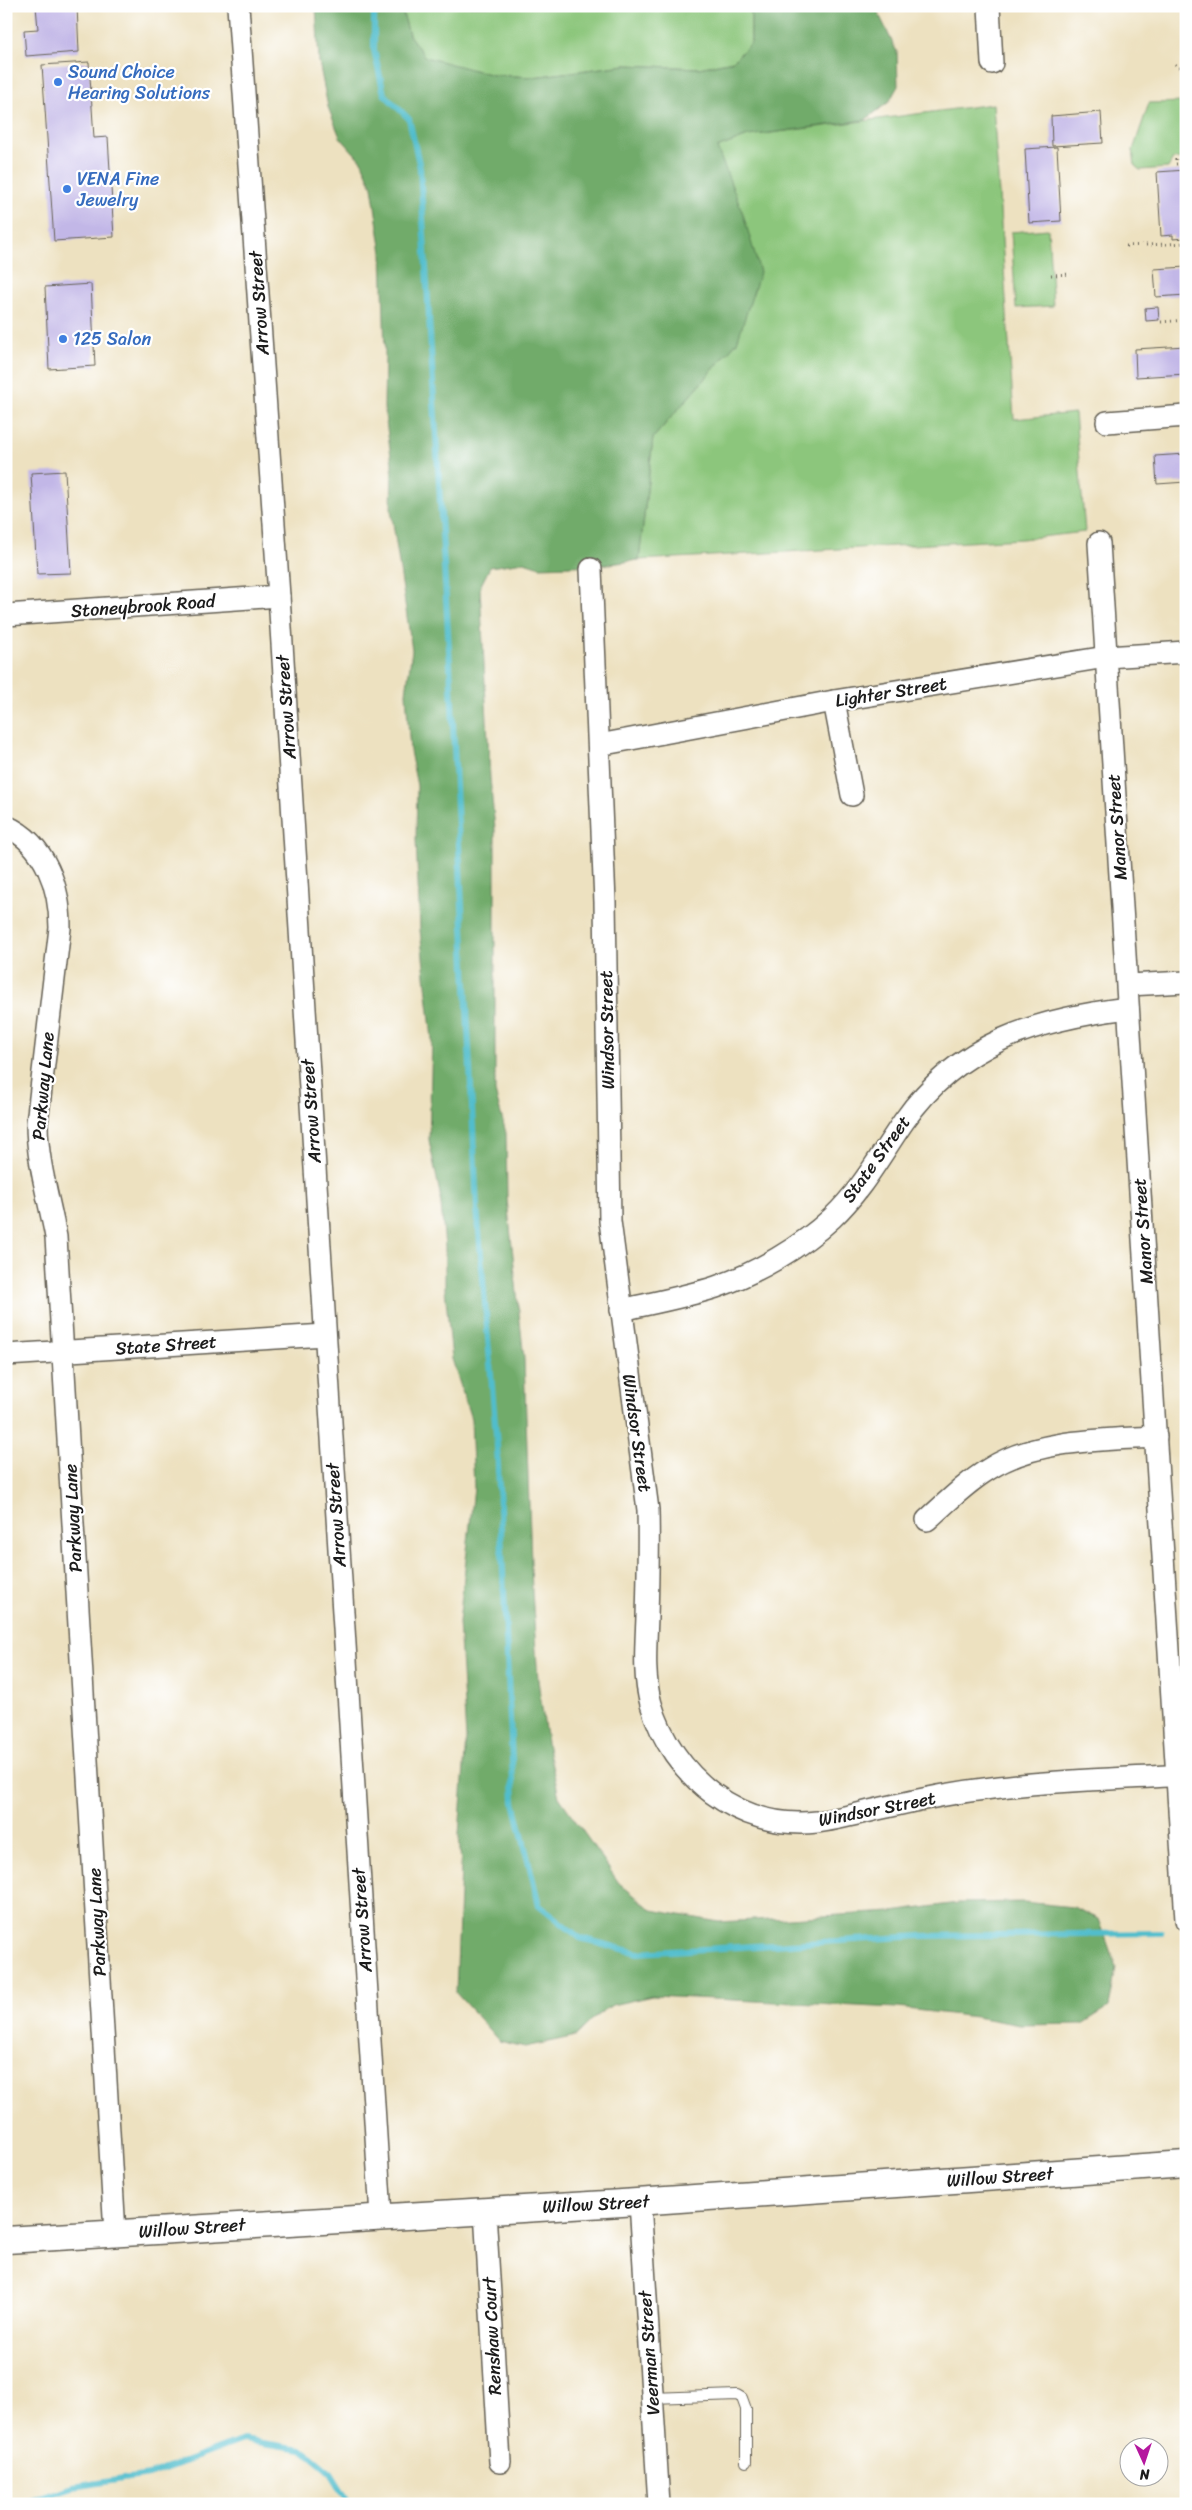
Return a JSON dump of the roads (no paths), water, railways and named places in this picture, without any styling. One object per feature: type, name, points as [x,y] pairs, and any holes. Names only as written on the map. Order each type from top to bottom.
[{"type":"street","name":"Arrow Street","points":[[238,6],[279,596],[381,2216]]},
{"type":"street","points":[[989,6],[992,63]]},
{"type":"street","points":[[1107,422],[1186,416]]},
{"type":"street","name":"Manor Street","points":[[1099,543],[1156,1437],[1181,1776],[1186,1920]]},
{"type":"street","name":"Windsor Street","points":[[591,569],[605,902],[610,1221],[620,1310],[648,1510],[649,1552],[646,1658],[648,1688],[651,1704],[669,1748],[690,1775],[717,1798],[751,1814],[769,1819],[804,1823],[854,1816],[886,1807],[991,1788],[1181,1776]]},
{"type":"street","name":"Stoneybrook Road","points":[[6,616],[279,596]]},
{"type":"street","name":"Lighter Street","points":[[599,745],[834,701],[1106,657],[1186,652]]},
{"type":"street","points":[[834,701],[852,794]]},
{"type":"street","name":"Parkway Lane","points":[[6,826],[26,838],[43,858],[53,879],[60,907],[60,928],[37,1123],[37,1140],[41,1169],[56,1237],[115,2233]]},
{"type":"street","points":[[1128,985],[1186,982]]},
{"type":"street","name":"State Street","points":[[620,1310],[690,1294],[735,1280],[814,1232],[847,1202],[918,1103],[947,1074],[980,1050],[1039,1024],[1128,1008]]},
{"type":"street","name":"State Street","points":[[6,1355],[325,1335]]},
{"type":"street","points":[[927,1520],[965,1485],[1002,1462],[1059,1446],[1106,1440],[1156,1437]]},
{"type":"street","name":"Willow Street","points":[[6,2240],[381,2216],[640,2202],[1186,2164]]},
{"type":"street","name":"Veerman Street","points":[[640,2202],[658,2504]]},
{"type":"street","name":"Renshaw Court","points":[[485,2211],[500,2462]]},
{"type":"lane","points":[[652,2398],[737,2395],[742,2398],[746,2409],[746,2462]]},
{"type":"waterway","points":[[374,6],[374,50],[384,94],[409,119],[420,168],[450,665],[477,1208],[497,1446],[514,1802],[539,1905],[580,1938],[638,1953],[922,1936],[1161,1933]]},
{"type":"waterway","points":[[22,2504],[73,2487],[149,2475],[243,2440],[302,2449],[331,2473],[350,2504]]},
{"type":"place","name":"Sound Choice Hearing Solutions","points":[[58,82]]},
{"type":"place","name":"VENA Fine Jewelry","points":[[67,189]]},
{"type":"place","name":"125 Salon","points":[[63,339]]}]
